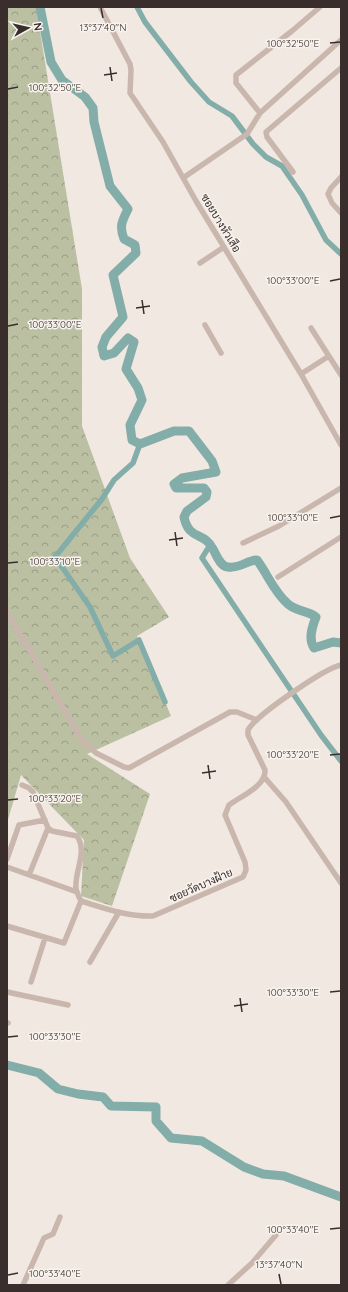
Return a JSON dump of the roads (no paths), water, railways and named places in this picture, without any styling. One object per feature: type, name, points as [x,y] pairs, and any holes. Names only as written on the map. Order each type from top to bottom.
[{"type":"street","name":"ซอยบางหัวเสือ","points":[[100,7],[130,64],[130,93],[163,142],[183,178],[301,374],[341,445]]},
{"type":"street","points":[[260,113],[236,83],[236,75],[320,7]]},
{"type":"street","points":[[183,178],[247,134],[260,113],[341,40]]},
{"type":"street","points":[[292,172],[267,137],[266,132],[341,68]]},
{"type":"street","points":[[341,177],[331,188],[328,194],[332,203],[341,213]]},
{"type":"street","points":[[200,263],[224,246]]},
{"type":"street","points":[[205,325],[221,353]]},
{"type":"street","points":[[311,328],[341,375]]},
{"type":"street","points":[[301,374],[329,356]]},
{"type":"street","points":[[243,543],[279,526],[341,488]]},
{"type":"street","points":[[278,577],[341,537]]},
{"type":"street","points":[[7,612],[82,740],[96,753],[124,767],[134,767],[184,736],[230,712],[237,712],[257,720]]},
{"type":"street","points":[[341,665],[296,690],[249,727],[248,735],[265,770],[265,778],[286,802],[341,883]]},
{"type":"street","name":"ซอยวัดบางฝ้าย","points":[[81,901],[119,912],[140,916],[153,916],[243,877],[246,870],[245,862],[226,814],[226,809],[229,805],[260,784],[265,778]]},
{"type":"street","points":[[7,926],[64,943],[81,901],[77,892],[80,841],[77,836],[52,831],[48,828],[32,792],[29,788],[22,785]]},
{"type":"street","points":[[7,859],[19,825],[45,820]]},
{"type":"street","points":[[29,875],[48,828]]},
{"type":"street","points":[[7,867],[77,892]]},
{"type":"street","points":[[90,962],[119,912]]},
{"type":"street","points":[[31,982],[45,938]]},
{"type":"street","points":[[7,992],[68,1005]]},
{"type":"street","points":[[24,1285],[44,1238],[54,1232],[60,1217]]},
{"type":"street","points":[[228,1285],[252,1263],[276,1235]]},
{"type":"waterway","points":[[40,7],[51,62],[62,80],[85,97],[93,108],[94,122],[110,186],[128,209],[121,227],[124,239],[135,245],[136,253],[113,275],[123,317],[106,337],[102,347],[104,356],[114,353],[128,338],[134,342],[126,369],[138,388],[142,400],[130,425],[132,440],[140,444],[174,431],[189,431],[212,461],[216,472],[182,478],[174,484],[176,488],[204,488],[207,492],[206,497],[187,511],[184,517],[189,530],[209,543],[219,560],[225,566],[236,567],[250,561],[257,560],[275,589],[291,607],[316,617],[311,637],[314,648],[333,642],[341,643]]},
{"type":"waterway","points":[[137,7],[145,22],[191,82],[209,102],[232,116],[253,144],[266,157],[282,166],[302,195],[326,240],[341,254]]},
{"type":"waterway","points":[[140,444],[133,463],[114,480],[102,499],[55,557],[90,607],[113,656],[139,640],[165,702]]},
{"type":"waterway","points":[[210,545],[202,558],[321,735],[341,761]]},
{"type":"waterway","points":[[7,1065],[39,1073],[58,1089],[78,1094],[103,1097],[111,1106],[156,1107],[156,1121],[171,1138],[202,1141],[244,1167],[263,1174],[284,1176],[341,1197]]}]
